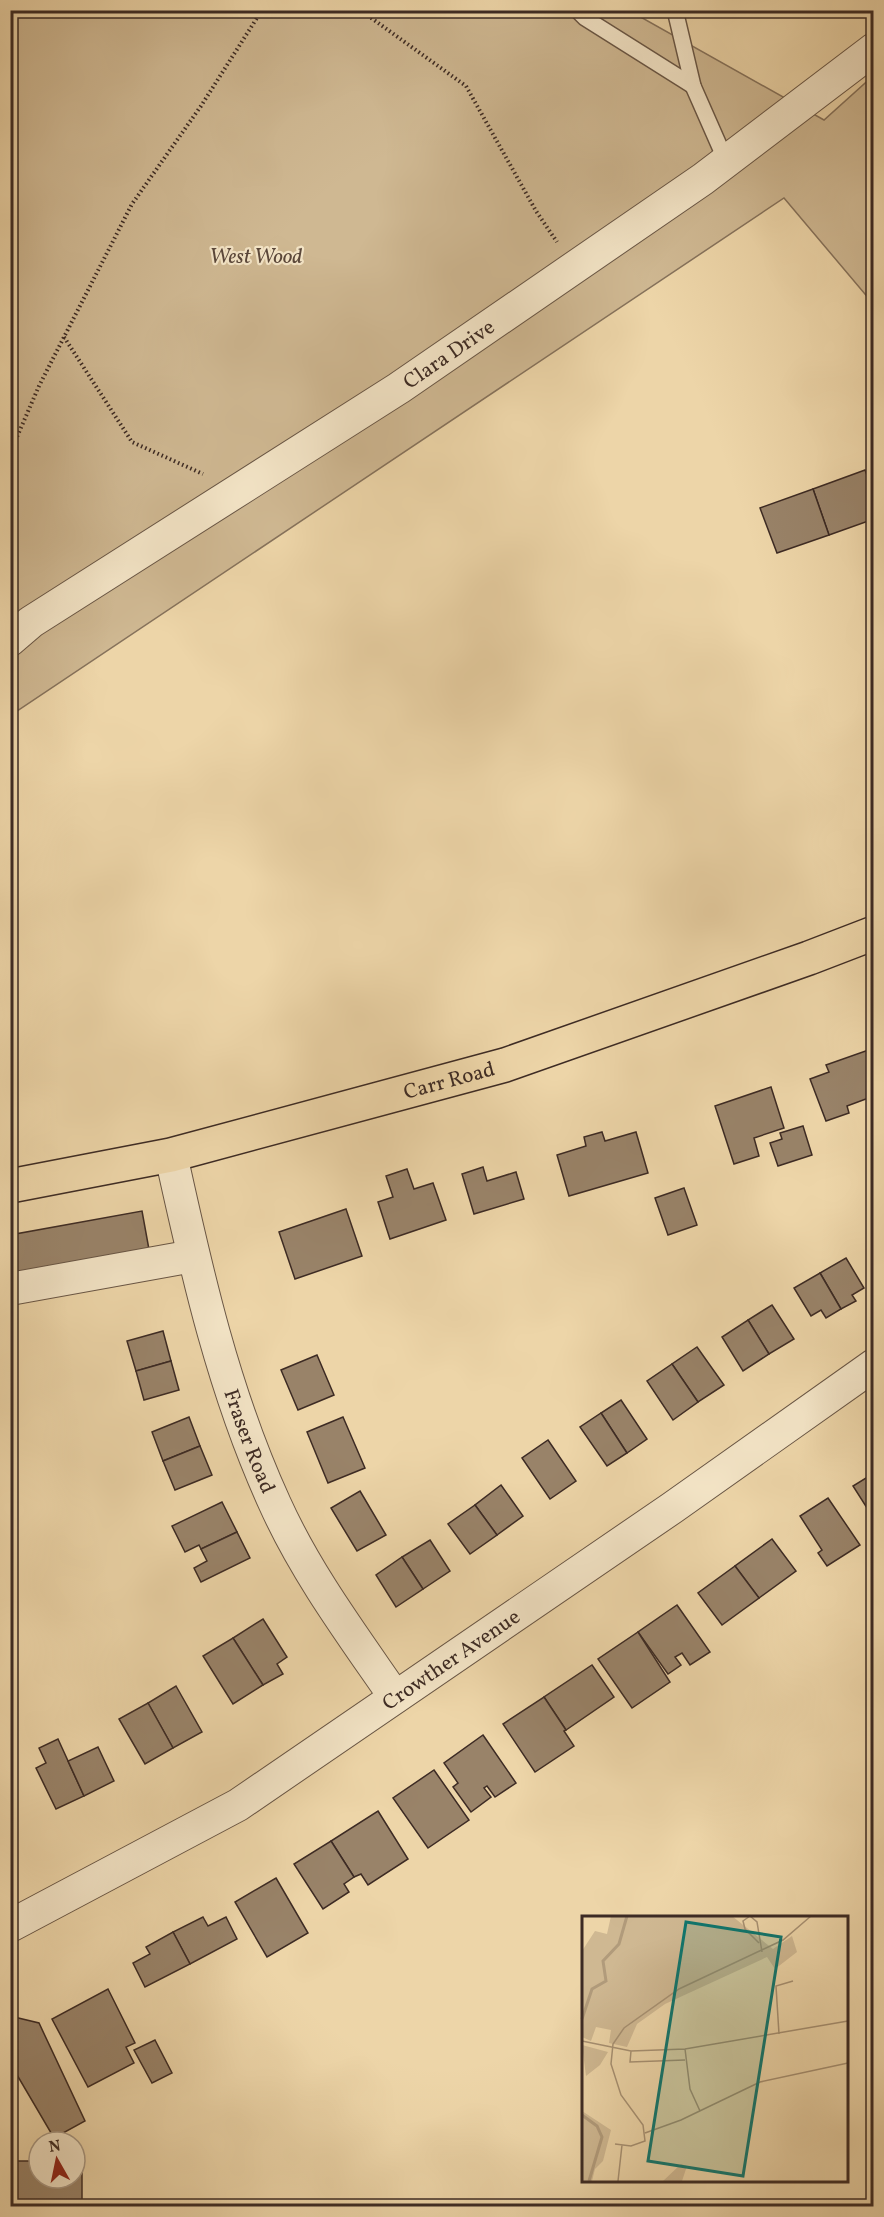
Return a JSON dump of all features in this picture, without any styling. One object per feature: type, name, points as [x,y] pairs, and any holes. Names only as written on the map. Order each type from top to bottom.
[{"type":"main road","name":"Carr Road","points":[[10,1186],[171,1155],[505,1065],[809,958],[873,933]]},
{"type":"street","name":"Clara Drive","points":[[10,640],[31,622],[399,388],[726,161],[873,49]]},
{"type":"street","name":"Fraser Road","points":[[171,1155],[193,1256],[219,1357],[275,1506],[313,1574],[395,1697]]},
{"type":"street","points":[[10,1289],[193,1256]]},
{"type":"street","name":"Crowther Avenue","points":[[10,1926],[238,1805],[672,1508],[873,1365]]},
{"type":"lane","points":[[577,10],[585,18],[693,86]]},
{"type":"lane","points":[[675,10],[693,86],[726,161]]},
{"type":"path","points":[[10,453],[64,336],[132,204],[201,106],[262,10]]},
{"type":"path","points":[[360,10],[466,86],[536,211],[575,267]]},
{"type":"path","points":[[64,336],[132,442],[239,490]]},
{"type":"green space","name":"West Wood","points":[[11,11],[630,11],[824,120],[873,76],[874,297],[870,300],[784,198],[11,715]]},
{"type":"building","points":[[865,470],[874,494],[874,519],[829,535],[813,489]]},
{"type":"building","points":[[813,489],[829,535],[777,553],[760,508]]},
{"type":"building","points":[[874,1048],[874,1096],[847,1106],[849,1113],[826,1121],[810,1079],[829,1072],[826,1065]]},
{"type":"building","points":[[771,1087],[784,1128],[754,1138],[759,1156],[734,1164],[715,1106]]},
{"type":"building","points":[[803,1126],[812,1155],[778,1166],[770,1143],[782,1139],[780,1133]]},
{"type":"building","points":[[602,1132],[605,1141],[636,1132],[648,1173],[569,1196],[557,1155],[586,1146],[584,1137]]},
{"type":"building","points":[[483,1167],[487,1181],[516,1172],[524,1199],[474,1214],[462,1174]]},
{"type":"building","points":[[407,1169],[414,1189],[433,1183],[446,1220],[390,1239],[378,1202],[393,1197],[386,1176]]},
{"type":"building","points":[[684,1188],[697,1225],[668,1235],[655,1198]]},
{"type":"building","points":[[346,1209],[362,1256],[295,1279],[279,1232]]},
{"type":"building","points":[[142,1211],[150,1255],[10,1280],[10,1235]]},
{"type":"building","points":[[846,1258],[864,1288],[852,1295],[856,1301],[841,1309],[820,1273]]},
{"type":"building","points":[[820,1273],[841,1309],[826,1318],[821,1310],[811,1316],[794,1288]]},
{"type":"building","points":[[772,1305],[794,1339],[769,1354],[748,1320]]},
{"type":"building","points":[[748,1320],[769,1354],[743,1371],[722,1337]]},
{"type":"building","points":[[163,1331],[171,1361],[136,1371],[127,1341]]},
{"type":"building","points":[[697,1347],[724,1385],[698,1402],[672,1364]]},
{"type":"building","points":[[317,1355],[334,1395],[298,1410],[281,1370]]},
{"type":"building","points":[[171,1361],[179,1390],[144,1400],[136,1371]]},
{"type":"building","points":[[672,1364],[698,1402],[673,1420],[647,1381]]},
{"type":"building","points":[[621,1400],[647,1439],[627,1453],[601,1413]]},
{"type":"building","points":[[601,1413],[627,1453],[607,1466],[580,1427]]},
{"type":"building","points":[[189,1417],[200,1446],[163,1461],[152,1432]]},
{"type":"building","points":[[343,1417],[365,1468],[328,1483],[307,1432]]},
{"type":"building","points":[[548,1440],[576,1481],[550,1499],[522,1458]]},
{"type":"building","points":[[200,1446],[212,1475],[175,1490],[163,1461]]},
{"type":"building","points":[[874,1473],[874,1519],[853,1486]]},
{"type":"building","points":[[501,1485],[523,1516],[497,1535],[475,1505]]},
{"type":"building","points":[[360,1491],[386,1535],[357,1551],[331,1508]]},
{"type":"building","points":[[828,1498],[860,1545],[827,1566],[818,1553],[822,1550],[800,1516]]},
{"type":"building","points":[[222,1502],[237,1532],[201,1549],[199,1545],[185,1552],[172,1526]]},
{"type":"building","points":[[475,1505],[497,1535],[470,1554],[448,1524]]},
{"type":"building","points":[[237,1532],[250,1558],[201,1582],[194,1568],[207,1561],[201,1549]]},
{"type":"building","points":[[772,1539],[796,1571],[759,1598],[735,1566]]},
{"type":"building","points":[[430,1540],[450,1571],[423,1589],[402,1557]]},
{"type":"building","points":[[402,1557],[423,1589],[396,1607],[376,1575]]},
{"type":"building","points":[[735,1566],[759,1598],[722,1625],[698,1593]]},
{"type":"building","points":[[677,1605],[710,1652],[690,1665],[682,1653],[675,1657],[681,1665],[668,1674],[638,1632]]},
{"type":"building","points":[[263,1619],[287,1657],[277,1664],[283,1674],[263,1685],[233,1638]]},
{"type":"building","points":[[638,1632],[670,1682],[632,1708],[598,1659]]},
{"type":"building","points":[[233,1638],[263,1685],[233,1704],[203,1656]]},
{"type":"building","points":[[592,1665],[614,1697],[566,1730],[544,1697]]},
{"type":"building","points":[[176,1686],[202,1732],[173,1748],[148,1703]]},
{"type":"building","points":[[544,1697],[574,1746],[535,1772],[503,1724]]},
{"type":"building","points":[[148,1703],[173,1748],[145,1764],[119,1719]]},
{"type":"building","points":[[483,1735],[516,1783],[495,1797],[487,1786],[484,1788],[491,1797],[471,1812],[453,1787],[458,1783],[444,1763]]},
{"type":"building","points":[[58,1739],[84,1796],[56,1809],[36,1768],[46,1763],[39,1748]]},
{"type":"building","points":[[98,1747],[114,1781],[84,1796],[68,1761]]},
{"type":"building","points":[[434,1770],[469,1820],[428,1848],[393,1798]]},
{"type":"building","points":[[378,1811],[408,1859],[368,1885],[361,1874],[354,1877],[331,1841]]},
{"type":"building","points":[[331,1841],[354,1877],[344,1884],[349,1892],[323,1909],[294,1864]]},
{"type":"building","points":[[276,1878],[308,1933],[267,1957],[235,1902]]},
{"type":"building","points":[[203,1917],[208,1926],[226,1917],[237,1939],[190,1964],[173,1932]]},
{"type":"building","points":[[173,1932],[190,1964],[145,1987],[133,1963],[150,1954],[146,1947]]},
{"type":"building","points":[[108,1989],[135,2043],[126,2047],[134,2063],[88,2087],[52,2019]]},
{"type":"building","points":[[10,2016],[39,2023],[85,2121],[69,2130],[49,2130],[10,2063]]},
{"type":"building","points":[[155,2040],[172,2073],[152,2083],[134,2050]]},
{"type":"building","points":[[10,2161],[27,2161],[27,2190],[82,2190],[82,2206],[10,2206]]}]
